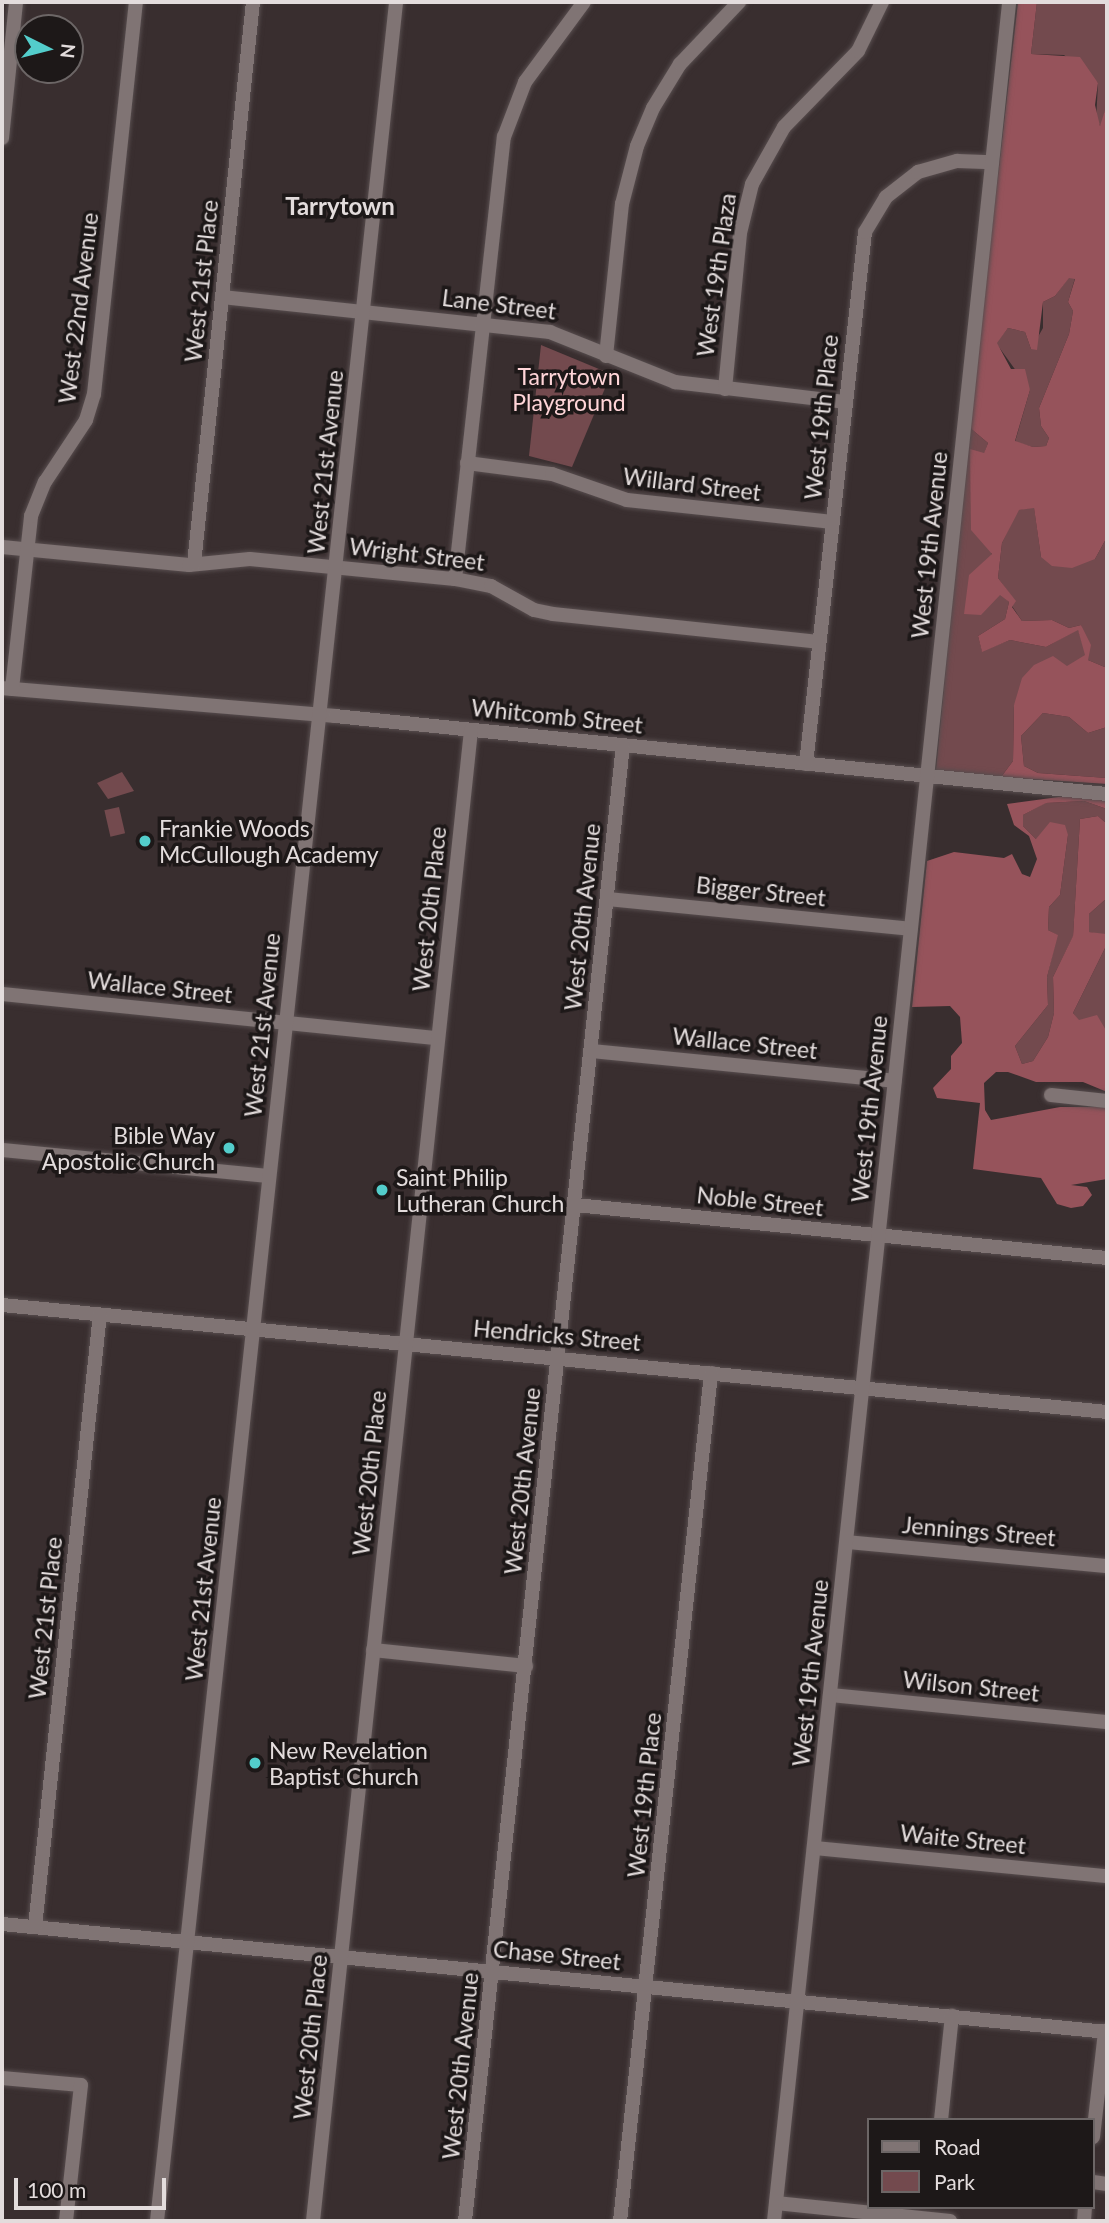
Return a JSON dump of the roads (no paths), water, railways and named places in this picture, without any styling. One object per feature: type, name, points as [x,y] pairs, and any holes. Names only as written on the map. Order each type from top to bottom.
[{"type":"street","points":[[2,138],[16,2]]},
{"type":"street","name":"West 22nd Avenue","points":[[7,688],[26,549],[40,493],[79,434],[94,394],[136,2]]},
{"type":"street","name":"West 21st Place","points":[[194,564],[253,2]]},
{"type":"street","name":"West 21st Avenue","points":[[157,2221],[396,2]]},
{"type":"street","points":[[455,579],[508,123],[525,82],[583,2]]},
{"type":"street","points":[[606,356],[622,204],[637,146],[674,72],[699,39],[739,2]]},
{"type":"street","name":"West 19th Plaza","points":[[724,389],[740,233],[752,184],[784,127],[858,51],[883,2]]},
{"type":"street","name":"West 19th Avenue","points":[[774,2221],[1009,2]]},
{"type":"street","name":"West 19th Place","points":[[806,764],[862,244],[877,208],[906,179],[929,167],[957,161],[992,162]]},
{"type":"street","name":"Lane Street","points":[[222,297],[559,334],[664,379],[724,389],[844,402]]},
{"type":"street","name":"Willard Street","points":[[467,463],[552,474],[627,500],[833,522]]},
{"type":"street","name":"Wright Street","points":[[2,547],[194,564],[243,558],[455,579],[491,586],[534,610],[553,614],[819,642]]},
{"type":"street","name":"Whitcomb Street","points":[[7,688],[471,730],[1107,794]]},
{"type":"street","name":"West 20th Place","points":[[313,2221],[471,730]]},
{"type":"street","name":"West 20th Avenue","points":[[465,2221],[494,1971],[623,746]]},
{"type":"street","name":"Bigger Street","points":[[607,899],[911,929]]},
{"type":"street","name":"Wallace Street","points":[[2,994],[438,1038]]},
{"type":"street","name":"Wallace Street","points":[[591,1051],[895,1081]]},
{"type":"street","points":[[1051,1095],[1107,1101]]},
{"type":"street","points":[[2,1150],[269,1177]]},
{"type":"street","name":"Noble Street","points":[[575,1205],[1107,1258]]},
{"type":"street","name":"Hendricks Street","points":[[2,1305],[1107,1412]]},
{"type":"street","name":"West 21st Place","points":[[35,1927],[100,1314]]},
{"type":"street","name":"West 19th Place","points":[[620,2221],[711,1373]]},
{"type":"street","name":"Jennings Street","points":[[847,1542],[1107,1566]]},
{"type":"street","points":[[373,1650],[526,1665]]},
{"type":"street","name":"Wilson Street","points":[[830,1695],[1107,1722]]},
{"type":"street","name":"Waite Street","points":[[814,1848],[1107,1876]]},
{"type":"street","name":"Chase Street","points":[[2,1924],[1106,2031]]},
{"type":"street","points":[[941,2118],[952,2016]]},
{"type":"street","points":[[1095,2121],[1106,2031]]},
{"type":"street","points":[[2,2078],[81,2085],[66,2221]]},
{"type":"street","points":[[776,2203],[867,2209]]},
{"type":"street","points":[[869,2209],[931,2213],[950,2221]]},
{"type":"place","name":"Frankie Woods McCullough Academy","points":[[145,841]]},
{"type":"place","name":"Bible Way Apostolic Church","points":[[229,1148]]},
{"type":"place","name":"Saint Philip Lutheran Church","points":[[382,1190]]},
{"type":"place","name":"New Revelation Baptist Church","points":[[255,1763]]},
{"type":"district","name":"Tarrytown","points":[[340,206]]},
{"type":"park label","name":"Tarrytown Playground","points":[[569,389]]}]
